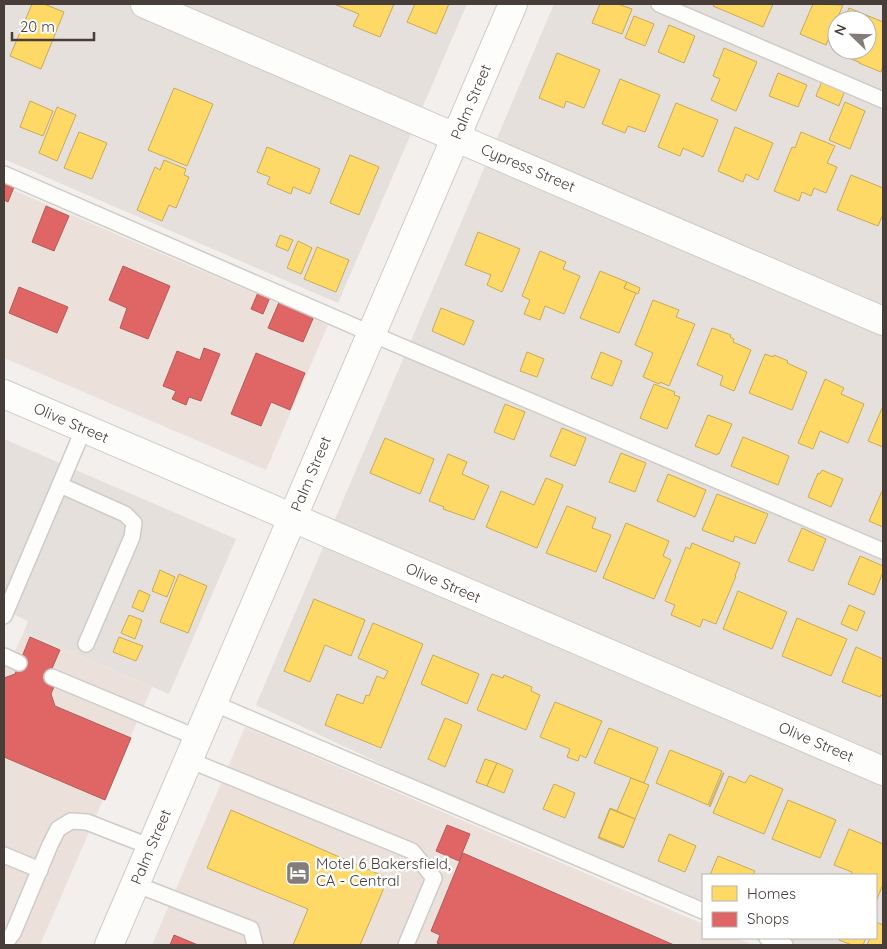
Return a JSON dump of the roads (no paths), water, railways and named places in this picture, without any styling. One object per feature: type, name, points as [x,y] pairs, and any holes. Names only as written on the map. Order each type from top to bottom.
[{"type":"street","name":"Cypress Street","points":[[145,4],[883,321]]},
{"type":"street","name":"Palm Street","points":[[109,945],[513,4]]},
{"type":"street","name":"Olive Street","points":[[4,394],[883,771]]},
{"type":"lane","points":[[659,4],[883,100]]},
{"type":"lane","points":[[4,174],[372,334],[883,551]]},
{"type":"lane","points":[[4,616],[84,428]]},
{"type":"lane","points":[[60,485],[125,514],[134,523],[132,537],[86,644]]},
{"type":"lane","points":[[4,656],[19,662]]},
{"type":"lane","points":[[52,677],[193,749],[412,851],[434,878],[406,945]]},
{"type":"lane","points":[[213,702],[702,911]]},
{"type":"lane","points":[[4,945],[13,933],[58,829],[71,821],[87,822],[151,847]]},
{"type":"lane","points":[[4,855],[40,870]]},
{"type":"lane","points":[[136,884],[251,929],[255,945]]},
{"type":"lane","points":[[770,939],[785,945]]},
{"type":"place","name":"Motel 6 Bakersfield, CA - Central","points":[[298,873]]}]
